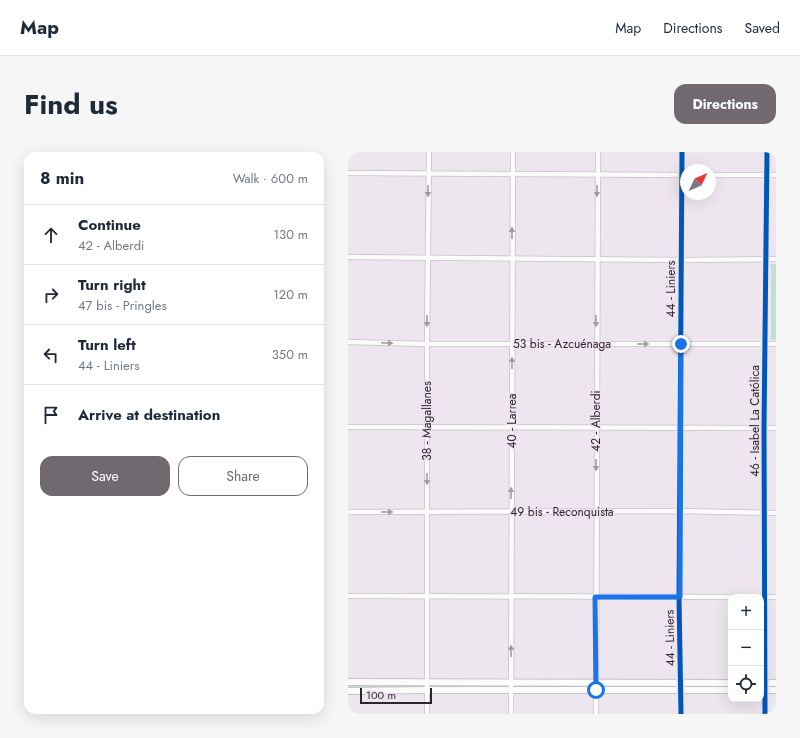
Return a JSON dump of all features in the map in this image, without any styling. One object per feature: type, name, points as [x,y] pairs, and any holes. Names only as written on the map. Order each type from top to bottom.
[{"type":"main road","points":[[348,682],[728,683]]},
{"type":"main road","points":[[764,683],[776,684]]},
{"type":"main road","points":[[348,691],[728,690]]},
{"type":"main road","points":[[764,690],[776,690]]},
{"type":"street","name":"38 - Magallanes","points":[[427,714],[428,152]]},
{"type":"street","name":"40 - Larrea","points":[[511,714],[511,344],[513,152]]},
{"type":"street","name":"42 - Alberdi","points":[[596,714],[596,259],[598,152]]},
{"type":"street","name":"44 - Liniers","points":[[682,152],[683,164]]},
{"type":"street","name":"46 - Isabel La Católica","points":[[764,597],[765,259],[767,152]]},
{"type":"street","points":[[348,173],[680,175]]},
{"type":"street","points":[[716,175],[776,175]]},
{"type":"street","name":"44 - Liniers","points":[[681,714],[681,260],[683,200]]},
{"type":"street","points":[[348,257],[681,260],[776,259]]},
{"type":"street","name":"53 bis - Azcuénaga","points":[[348,342],[427,344],[776,344]]},
{"type":"street","points":[[348,427],[776,428]]},
{"type":"street","name":"49 bis - Reconquista","points":[[348,512],[680,511],[776,513]]},
{"type":"street","points":[[348,596],[728,597]]},
{"type":"street","points":[[764,597],[776,597]]},
{"type":"street","name":"46 - Isabel La Católica","points":[[763,666],[764,630]]},
{"type":"street","name":"46 - Isabel La Católica","points":[[764,702],[764,714]]},
{"type":"green space","points":[[771,264],[776,264],[776,340],[771,340]]},
{"type":"green space","points":[[350,685],[419,685],[419,687],[350,687]]},
{"type":"green space","points":[[434,685],[504,685],[504,687],[434,687]]},
{"type":"green space","points":[[519,685],[588,685],[588,687],[519,687]]},
{"type":"green space","points":[[603,685],[673,686],[673,688],[603,687]]},
{"type":"cycle path","points":[[681,714],[679,597],[682,152]]},
{"type":"cycle path","points":[[765,714],[764,428],[767,152]]},
{"type":"route","points":[[596,690],[595,597],[680,597],[681,344]]}]
